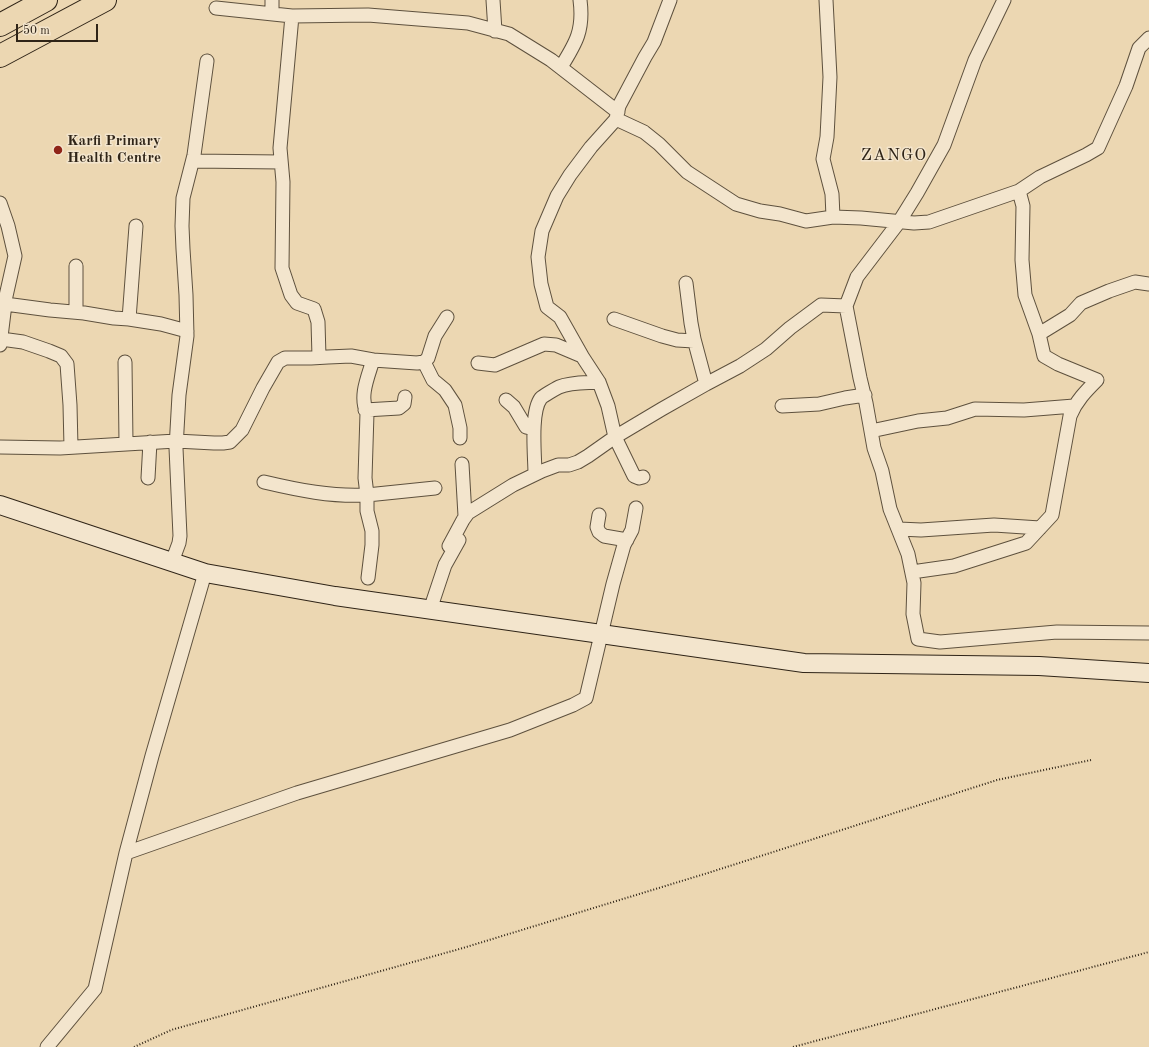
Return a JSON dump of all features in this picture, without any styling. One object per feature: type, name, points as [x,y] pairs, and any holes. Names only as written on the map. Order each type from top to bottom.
[{"type":"highway","points":[[0,24],[46,0]]},
{"type":"highway","points":[[0,56],[105,0]]},
{"type":"street","points":[[272,0],[272,14]]},
{"type":"street","points":[[493,0],[495,30]]},
{"type":"street","points":[[561,67],[573,47],[580,29],[580,0]]},
{"type":"street","points":[[670,0],[654,42],[644,57],[619,106],[616,119],[644,132],[659,144],[687,172],[736,204],[806,221],[834,217],[914,223],[930,222],[1019,191],[1040,176],[1098,148],[1126,86],[1139,48],[1149,38]]},
{"type":"street","points":[[826,0],[830,77],[827,137],[823,159],[832,194],[834,217]]},
{"type":"street","points":[[1004,0],[975,60],[944,145],[899,222],[857,277],[846,306],[874,448],[882,471],[890,509],[908,554],[914,583],[913,614],[918,639],[940,642],[1057,632],[1149,633]]},
{"type":"street","points":[[216,8],[292,16],[368,15],[468,23],[495,30],[509,34],[551,60],[617,115]]},
{"type":"street","points":[[292,16],[280,148],[283,182],[282,268],[291,295],[297,303],[314,309],[318,322],[319,357]]},
{"type":"street","points":[[172,562],[180,536],[176,440],[179,396],[187,331],[182,226],[184,198],[193,161],[207,61]]},
{"type":"street","points":[[617,115],[570,175],[557,196],[542,231],[538,257],[541,284],[548,307],[560,317],[598,382],[608,406],[615,437],[634,476],[644,478]]},
{"type":"street","points":[[193,161],[281,162]]},
{"type":"street","points":[[912,572],[954,566],[1026,543],[1052,515],[1070,416],[1074,406],[1083,394],[1097,380],[1058,364],[1044,356],[1039,334],[1025,295],[1022,260],[1023,206],[1019,191]]},
{"type":"street","points":[[0,203],[8,226],[15,256],[5,304],[0,342],[23,342],[61,356],[66,364],[70,405],[71,447]]},
{"type":"street","points":[[128,319],[136,226]]},
{"type":"street","points":[[76,266],[76,312]]},
{"type":"street","points":[[1039,334],[1070,315],[1080,303],[1135,282],[1149,284]]},
{"type":"street","points":[[686,283],[694,341],[706,384]]},
{"type":"street","points":[[5,304],[128,319],[161,324],[187,331]]},
{"type":"street","points":[[449,546],[468,512],[513,485],[535,474],[558,465],[569,465],[578,462],[615,437],[740,366],[766,349],[821,304],[846,306]]},
{"type":"street","points":[[0,447],[60,448],[176,440],[214,443],[230,442],[242,430],[278,362],[285,358],[351,356],[372,360],[417,363],[424,362],[428,358],[435,336],[447,316]]},
{"type":"street","points":[[614,319],[662,336],[677,340],[694,341]]},
{"type":"street","points":[[478,363],[495,365],[544,344],[556,345],[582,356]]},
{"type":"street","points":[[368,578],[372,532],[368,511],[365,478],[367,413],[363,399],[372,360]]},
{"type":"street","points":[[125,362],[126,443]]},
{"type":"street","points":[[424,362],[434,380],[445,390],[455,405],[460,428],[460,438]]},
{"type":"street","points":[[535,474],[534,422],[536,408],[541,398],[559,387],[570,384],[598,382]]},
{"type":"street","points":[[782,406],[819,404],[864,395]]},
{"type":"street","points":[[365,410],[399,408],[404,404],[405,397]]},
{"type":"street","points":[[506,400],[514,406],[526,427],[534,430]]},
{"type":"street","points":[[871,431],[918,421],[948,418],[975,409],[1024,410],[1074,406]]},
{"type":"street","points":[[148,478],[150,442]]},
{"type":"street","points":[[462,464],[465,516]]},
{"type":"street","points":[[264,482],[322,493],[354,496],[435,488]]},
{"type":"street","points":[[0,505],[205,573],[335,596],[430,610],[804,663],[1039,666],[1149,674]]},
{"type":"street","points":[[126,853],[297,793],[510,730],[573,705],[586,698],[613,584],[624,545],[632,530],[636,508]]},
{"type":"street","points":[[599,515],[597,527],[599,532],[604,536],[627,540]]},
{"type":"street","points":[[899,529],[922,530],[994,525],[1040,528]]},
{"type":"street","points":[[430,610],[446,565],[462,534]]},
{"type":"street","points":[[48,1047],[95,989],[126,853],[152,756],[205,573]]},
{"type":"path","points":[[134,1047],[171,1030],[470,945],[711,872],[997,780],[1091,760]]},
{"type":"path","points":[[793,1047],[1149,952]]},
{"type":"place","name":"Karfi Primary Health Centre","points":[[58,150]]},
{"type":"district","name":"ZANGO","points":[[894,156]]}]
